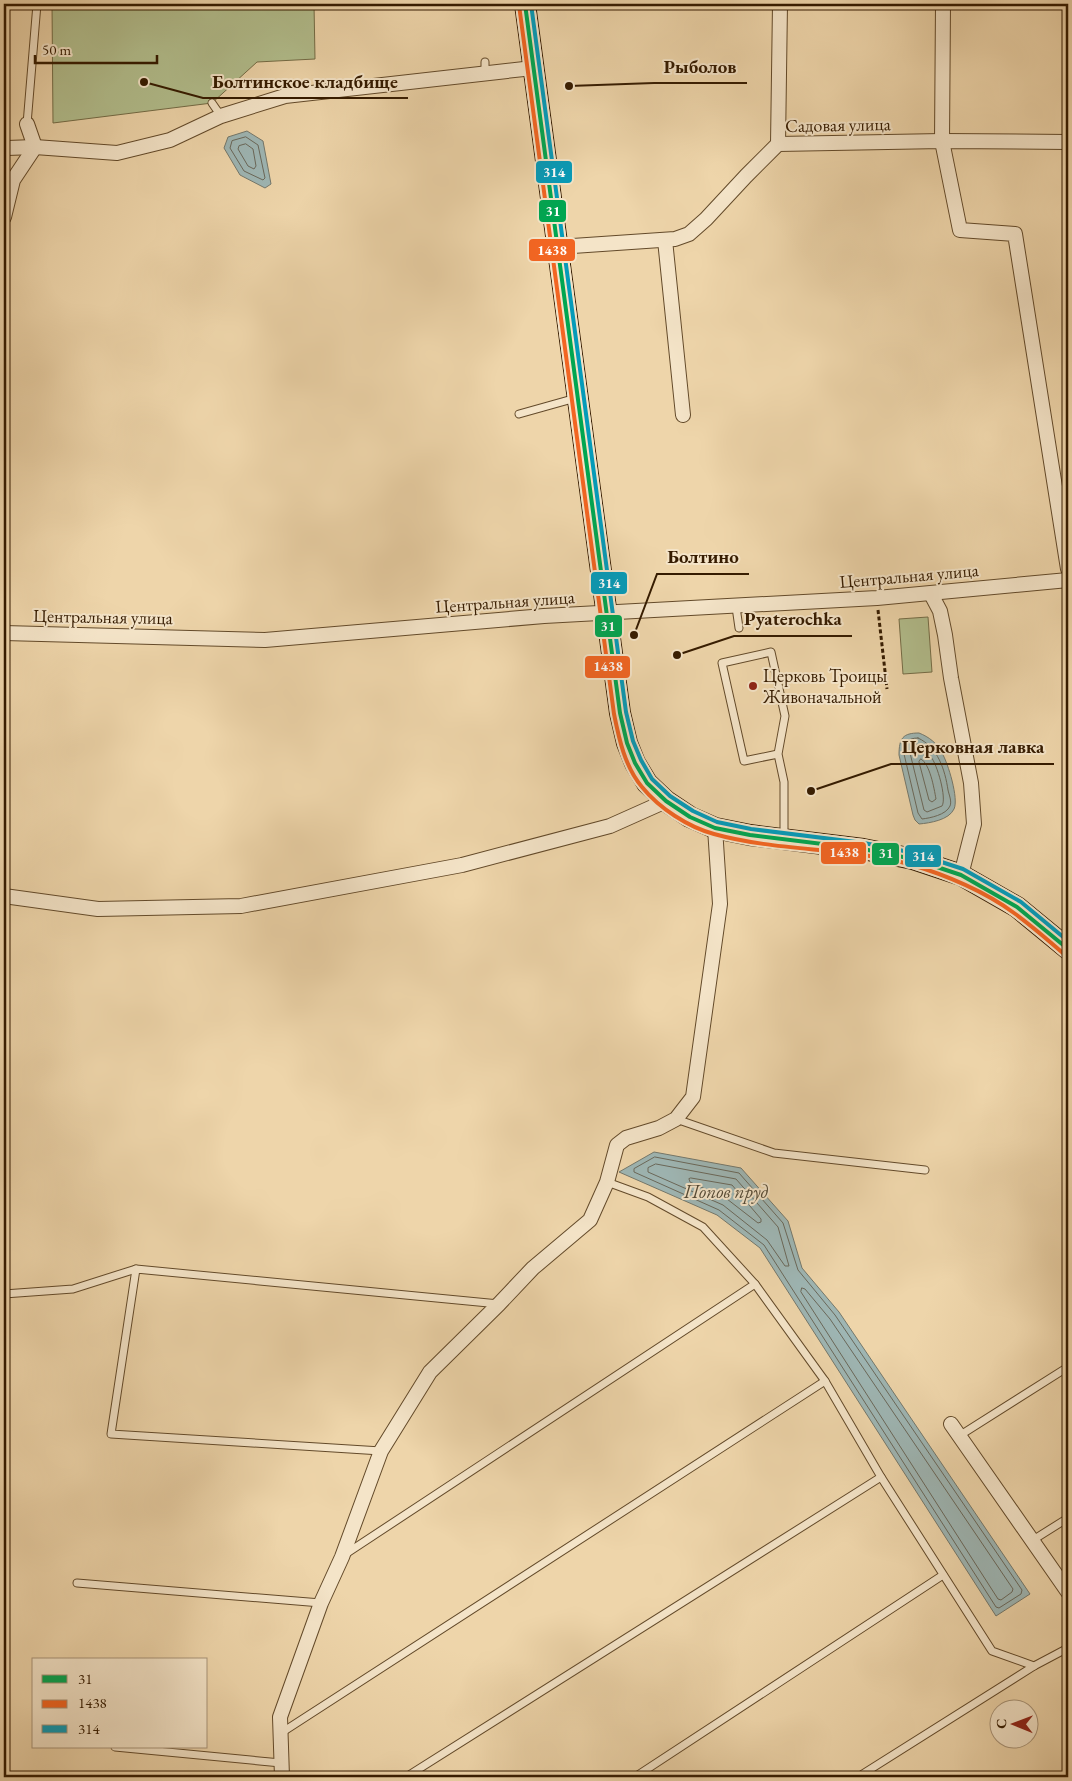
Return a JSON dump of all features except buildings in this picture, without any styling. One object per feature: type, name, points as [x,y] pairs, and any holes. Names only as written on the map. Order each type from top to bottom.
[{"type":"main road","points":[[525,4],[620,713],[627,743],[635,763],[647,784],[666,801],[690,817],[715,828],[750,836],[863,849],[913,859],[961,875],[1017,907],[1068,949]]},
{"type":"street","points":[[778,144],[780,4]]},
{"type":"street","points":[[943,4],[942,141],[960,230],[1015,234],[1068,569]]},
{"type":"street","points":[[5,148],[34,147],[117,153],[170,140],[221,116],[285,96],[485,67],[533,68]]},
{"type":"street","points":[[4,217],[13,180],[34,147],[27,124]]},
{"type":"street","name":"Садовая улица","points":[[558,247],[675,239],[689,234],[706,220],[778,144],[942,141],[1068,142]]},
{"type":"street","points":[[664,240],[683,415]]},
{"type":"street","name":"Центральная улица","points":[[4,633],[265,640],[544,616],[736,607],[931,594],[1068,580]]},
{"type":"street","points":[[931,594],[940,612],[945,635],[951,678],[971,782],[974,824],[961,875]]},
{"type":"street","points":[[4,896],[98,909],[241,906],[462,865],[610,826],[666,801]]},
{"type":"street","points":[[282,1777],[280,1717],[321,1603],[342,1557],[381,1451],[430,1372],[533,1268],[590,1220],[607,1182],[617,1145],[626,1138],[658,1128],[676,1119],[693,1096],[720,904],[715,828]]},
{"type":"street","points":[[951,1424],[1068,1592]]},
{"type":"lane","points":[[27,124],[37,4]]},
{"type":"lane","points":[[212,103],[221,116]]},
{"type":"lane","points":[[519,414],[578,398]]},
{"type":"lane","points":[[736,607],[738,628]]},
{"type":"lane","points":[[778,754],[744,761],[722,663],[771,652],[785,716],[778,754],[784,782],[784,839]]},
{"type":"lane","points":[[676,1119],[774,1153],[925,1170]]},
{"type":"lane","points":[[607,1182],[648,1197],[703,1227],[754,1284],[825,1381],[882,1477],[992,1651],[1034,1666]]},
{"type":"lane","points":[[4,1294],[73,1289],[136,1269],[499,1304]]},
{"type":"lane","points":[[136,1269],[110,1434],[381,1451]]},
{"type":"lane","points":[[342,1557],[754,1284]]},
{"type":"lane","points":[[960,1436],[1068,1367]]},
{"type":"lane","points":[[280,1734],[825,1381]]},
{"type":"lane","points":[[406,1777],[882,1477]]},
{"type":"lane","points":[[1033,1540],[1068,1518]]},
{"type":"lane","points":[[635,1777],[943,1575]]},
{"type":"lane","points":[[77,1583],[321,1603]]},
{"type":"lane","points":[[858,1777],[1034,1666],[1068,1648]]},
{"type":"lane","points":[[126,1748],[281,1763]]},
{"type":"lane","points":[[1064,1777],[1068,1775]]},
{"type":"path","points":[[877,598],[886,689]]},
{"type":"green space","points":[[52,4],[314,4],[315,59],[257,62],[212,103],[53,123]]},
{"type":"green space","points":[[928,617],[932,672],[903,674],[899,619]]},
{"type":"water","points":[[247,131],[263,141],[271,184],[265,188],[240,175],[224,148],[228,137]]},
{"type":"water","points":[[919,733],[938,746],[942,753],[952,781],[955,804],[952,813],[948,816],[934,822],[919,824],[913,815],[899,755],[900,744],[903,738],[909,734]]},
{"type":"water","name":"Попов пруд","points":[[654,1152],[741,1168],[788,1221],[802,1268],[839,1312],[1030,1594],[996,1616],[760,1248],[717,1215],[619,1172]]},
{"type":"transit line","name":"31","points":[[525,4],[620,713],[627,743],[635,763],[647,783],[666,801],[690,817],[715,828],[750,835],[863,849],[913,859],[961,875],[1017,907],[1068,949]]},
{"type":"transit line","name":"314","points":[[531,4],[626,712],[633,741],[641,760],[652,779],[670,796],[693,811],[717,822],[751,829],[864,843],[914,853],[963,869],[1021,902],[1068,941]]},
{"type":"transit line","name":"1438","points":[[519,5],[614,714],[621,743],[631,771],[649,795],[665,809],[694,827],[739,840],[863,855],[888,859],[925,869],[952,879],[1003,905],[1064,954]]},
{"type":"place","name":"Болтинское кладбище","points":[[144,82]]},
{"type":"place","name":"Рыболов","points":[[569,86]]},
{"type":"place","name":"Болтино","points":[[634,635]]},
{"type":"place","name":"Pyaterochka","points":[[677,655]]},
{"type":"place","name":"Церковь Троицы Живоначальной","points":[[753,686]]},
{"type":"place","name":"Церковная лавка","points":[[811,791]]}]
